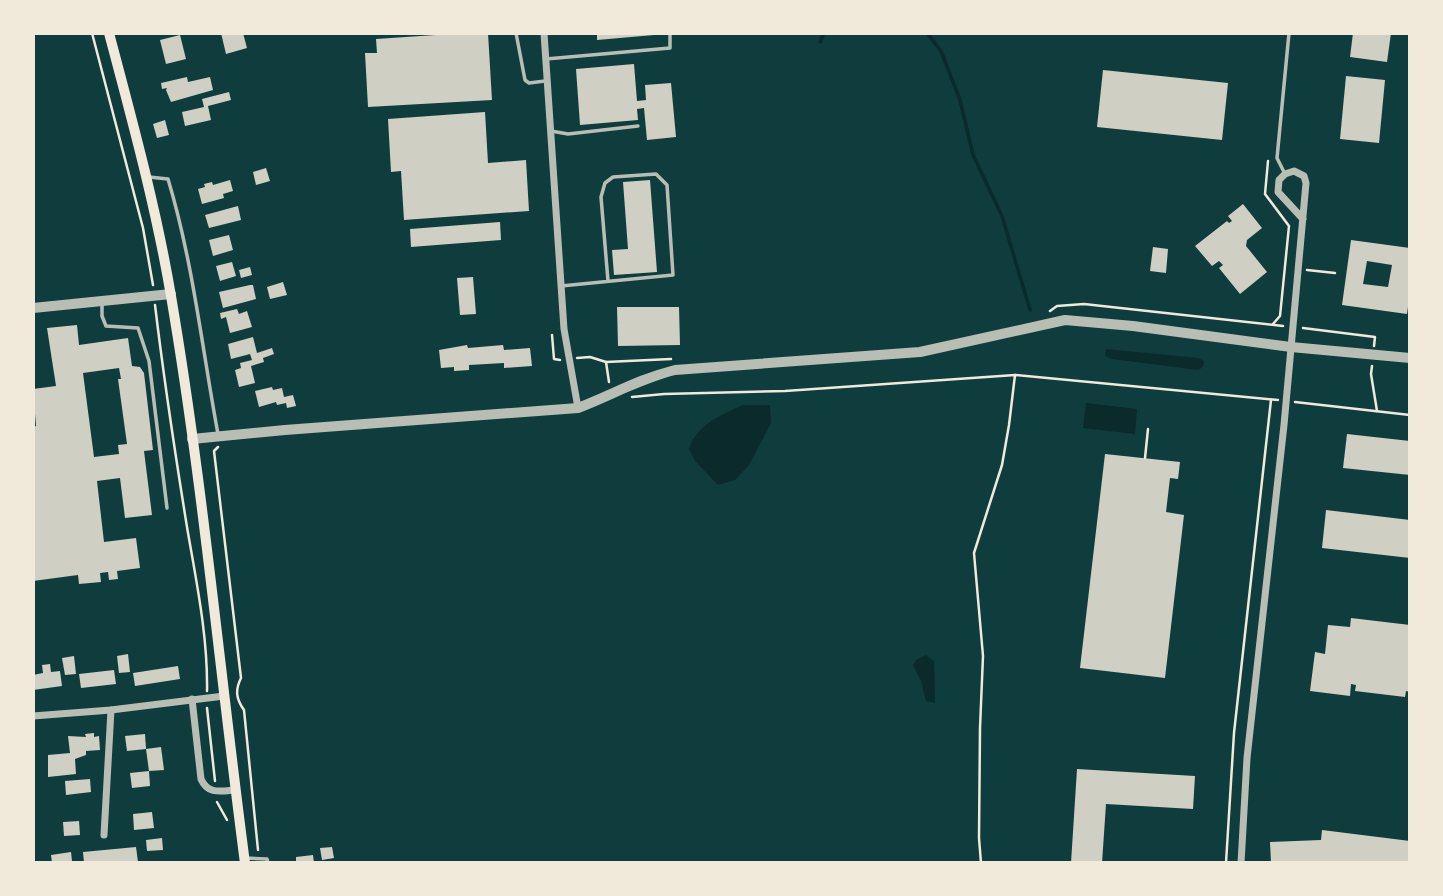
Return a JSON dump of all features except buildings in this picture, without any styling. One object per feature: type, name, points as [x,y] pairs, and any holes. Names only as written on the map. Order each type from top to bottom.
[{"type":"main road","points":[[109,33],[147,177],[171,294],[245,860]]},
{"type":"street","points":[[544,33],[564,329],[578,408]]},
{"type":"street","points":[[1241,863],[1247,758],[1286,401],[1303,219],[1306,183],[1304,176],[1294,171],[1279,180],[1278,192],[1303,219]]},
{"type":"street","points":[[33,308],[171,294]]},
{"type":"street","points":[[192,439],[219,440],[578,408],[638,381],[675,370],[920,352],[1065,320],[1410,358]]},
{"type":"street","points":[[33,716],[111,710],[224,696]]},
{"type":"street","points":[[192,699],[204,786],[211,791],[236,790]]},
{"type":"street","points":[[104,835],[111,710]]},
{"type":"lane","points":[[516,33],[526,82],[547,81]]},
{"type":"lane","points":[[546,59],[670,48],[670,33]]},
{"type":"lane","points":[[1285,174],[1277,158],[1289,33]]},
{"type":"lane","points":[[551,131],[568,134],[638,126]]},
{"type":"lane","points":[[561,286],[673,275],[667,185],[656,174],[613,177],[605,183],[601,197],[608,281]]},
{"type":"lane","points":[[147,177],[168,179],[179,215],[219,440]]},
{"type":"lane","points":[[102,301],[102,316],[106,326],[138,328],[149,361],[167,508]]},
{"type":"lane","points":[[245,860],[267,859],[268,863]]},
{"type":"path","points":[[92,33],[143,228],[205,651],[207,697]]},
{"type":"path","points":[[1273,324],[1280,316],[1289,226],[1265,194],[1269,157],[1277,158]]},
{"type":"path","points":[[1298,268],[1335,273]]},
{"type":"path","points":[[552,335],[555,360]]},
{"type":"path","points":[[606,362],[613,394]]},
{"type":"path","points":[[626,398],[664,394],[785,391],[1015,375],[1410,415]]},
{"type":"path","points":[[981,863],[979,755],[983,656],[974,553],[1002,465],[1015,375]]},
{"type":"path","points":[[1226,863],[1234,733],[1271,400]]},
{"type":"path","points":[[1145,458],[1148,429]]},
{"type":"path","points":[[219,440],[214,451],[242,678],[237,687],[238,702],[244,710],[258,847]]},
{"type":"water","points":[[1106,349],[1198,358],[1204,361],[1203,367],[1198,370],[1112,359],[1105,356]]},
{"type":"water","points":[[1086,403],[1137,409],[1135,434],[1083,428]]},
{"type":"water","points":[[743,405],[770,405],[771,423],[749,465],[735,480],[718,485],[695,461],[689,449],[703,427]]},
{"type":"water","points":[[926,655],[934,661],[935,703],[926,701],[913,665],[916,660]]},
{"type":"waterway","points":[[820,42],[824,33]]},
{"type":"waterway","points":[[927,33],[941,51],[960,100],[973,155],[1002,216],[1030,310]]}]
